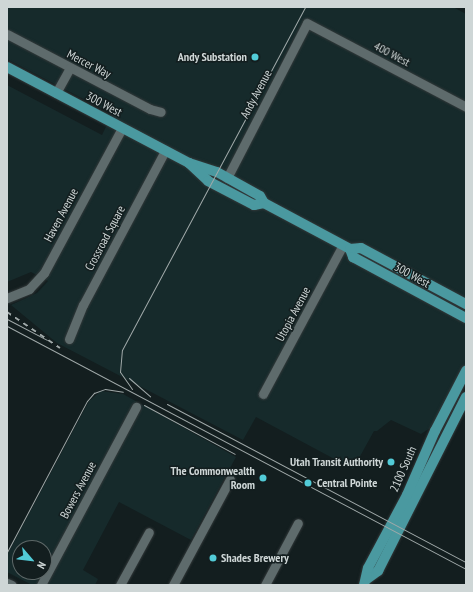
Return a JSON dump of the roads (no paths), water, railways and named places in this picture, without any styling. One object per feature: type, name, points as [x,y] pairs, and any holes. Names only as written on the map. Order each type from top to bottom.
[{"type":"main road","name":"300 West","points":[[7,67],[189,163],[214,170],[260,196],[264,204]]},
{"type":"main road","name":"300 West","points":[[189,163],[208,181],[254,204],[264,204],[346,247],[360,248],[466,304]]},
{"type":"main road","name":"300 West","points":[[346,247],[353,257],[466,318]]},
{"type":"main road","name":"2100 South","points":[[365,582],[368,568],[407,495],[435,431],[466,371]]},
{"type":"main road","name":"2100 South","points":[[365,582],[378,571],[466,397]]},
{"type":"street","name":"400 West","points":[[307,23],[466,107]]},
{"type":"street","name":"Andy Avenue","points":[[227,178],[307,23]]},
{"type":"street","name":"Mercer Way","points":[[7,34],[150,109],[161,112]]},
{"type":"street","points":[[56,93],[70,68]]},
{"type":"street","name":"Haven Avenue","points":[[7,298],[29,289],[44,273],[122,128]]},
{"type":"street","name":"Crossroad Square","points":[[69,339],[83,305],[165,151]]},
{"type":"street","name":"Utopia Avenue","points":[[263,394],[346,247]]},
{"type":"street","name":"Bowers Avenue","points":[[41,585],[136,407]]},
{"type":"street","points":[[174,585],[230,479]]},
{"type":"street","points":[[266,585],[298,523]]},
{"type":"street","points":[[120,585],[149,532]]},
{"type":"street","points":[[7,582],[12,585]]},
{"type":"tram line","points":[[132,389],[120,372],[122,350],[305,7]]},
{"type":"tram line","points":[[7,319],[47,340]]},
{"type":"tram line","points":[[7,326],[466,569]]},
{"type":"tram line","points":[[129,378],[150,396]]},
{"type":"tram line","points":[[7,552],[87,401],[94,393],[105,389],[123,392]]},
{"type":"tram line","points":[[167,404],[466,562]]},
{"type":"tram line","points":[[144,405],[235,454]]},
{"type":"railway","points":[[7,312],[60,348]]},
{"type":"place","name":"Andy Substation","points":[[255,57]]},
{"type":"place","name":"Utah Transit Authority","points":[[391,462]]},
{"type":"place","name":"The Commonwealth Room","points":[[263,478]]},
{"type":"place","name":"Central Pointe","points":[[308,483]]},
{"type":"place","name":"Shades Brewery","points":[[213,558]]}]
